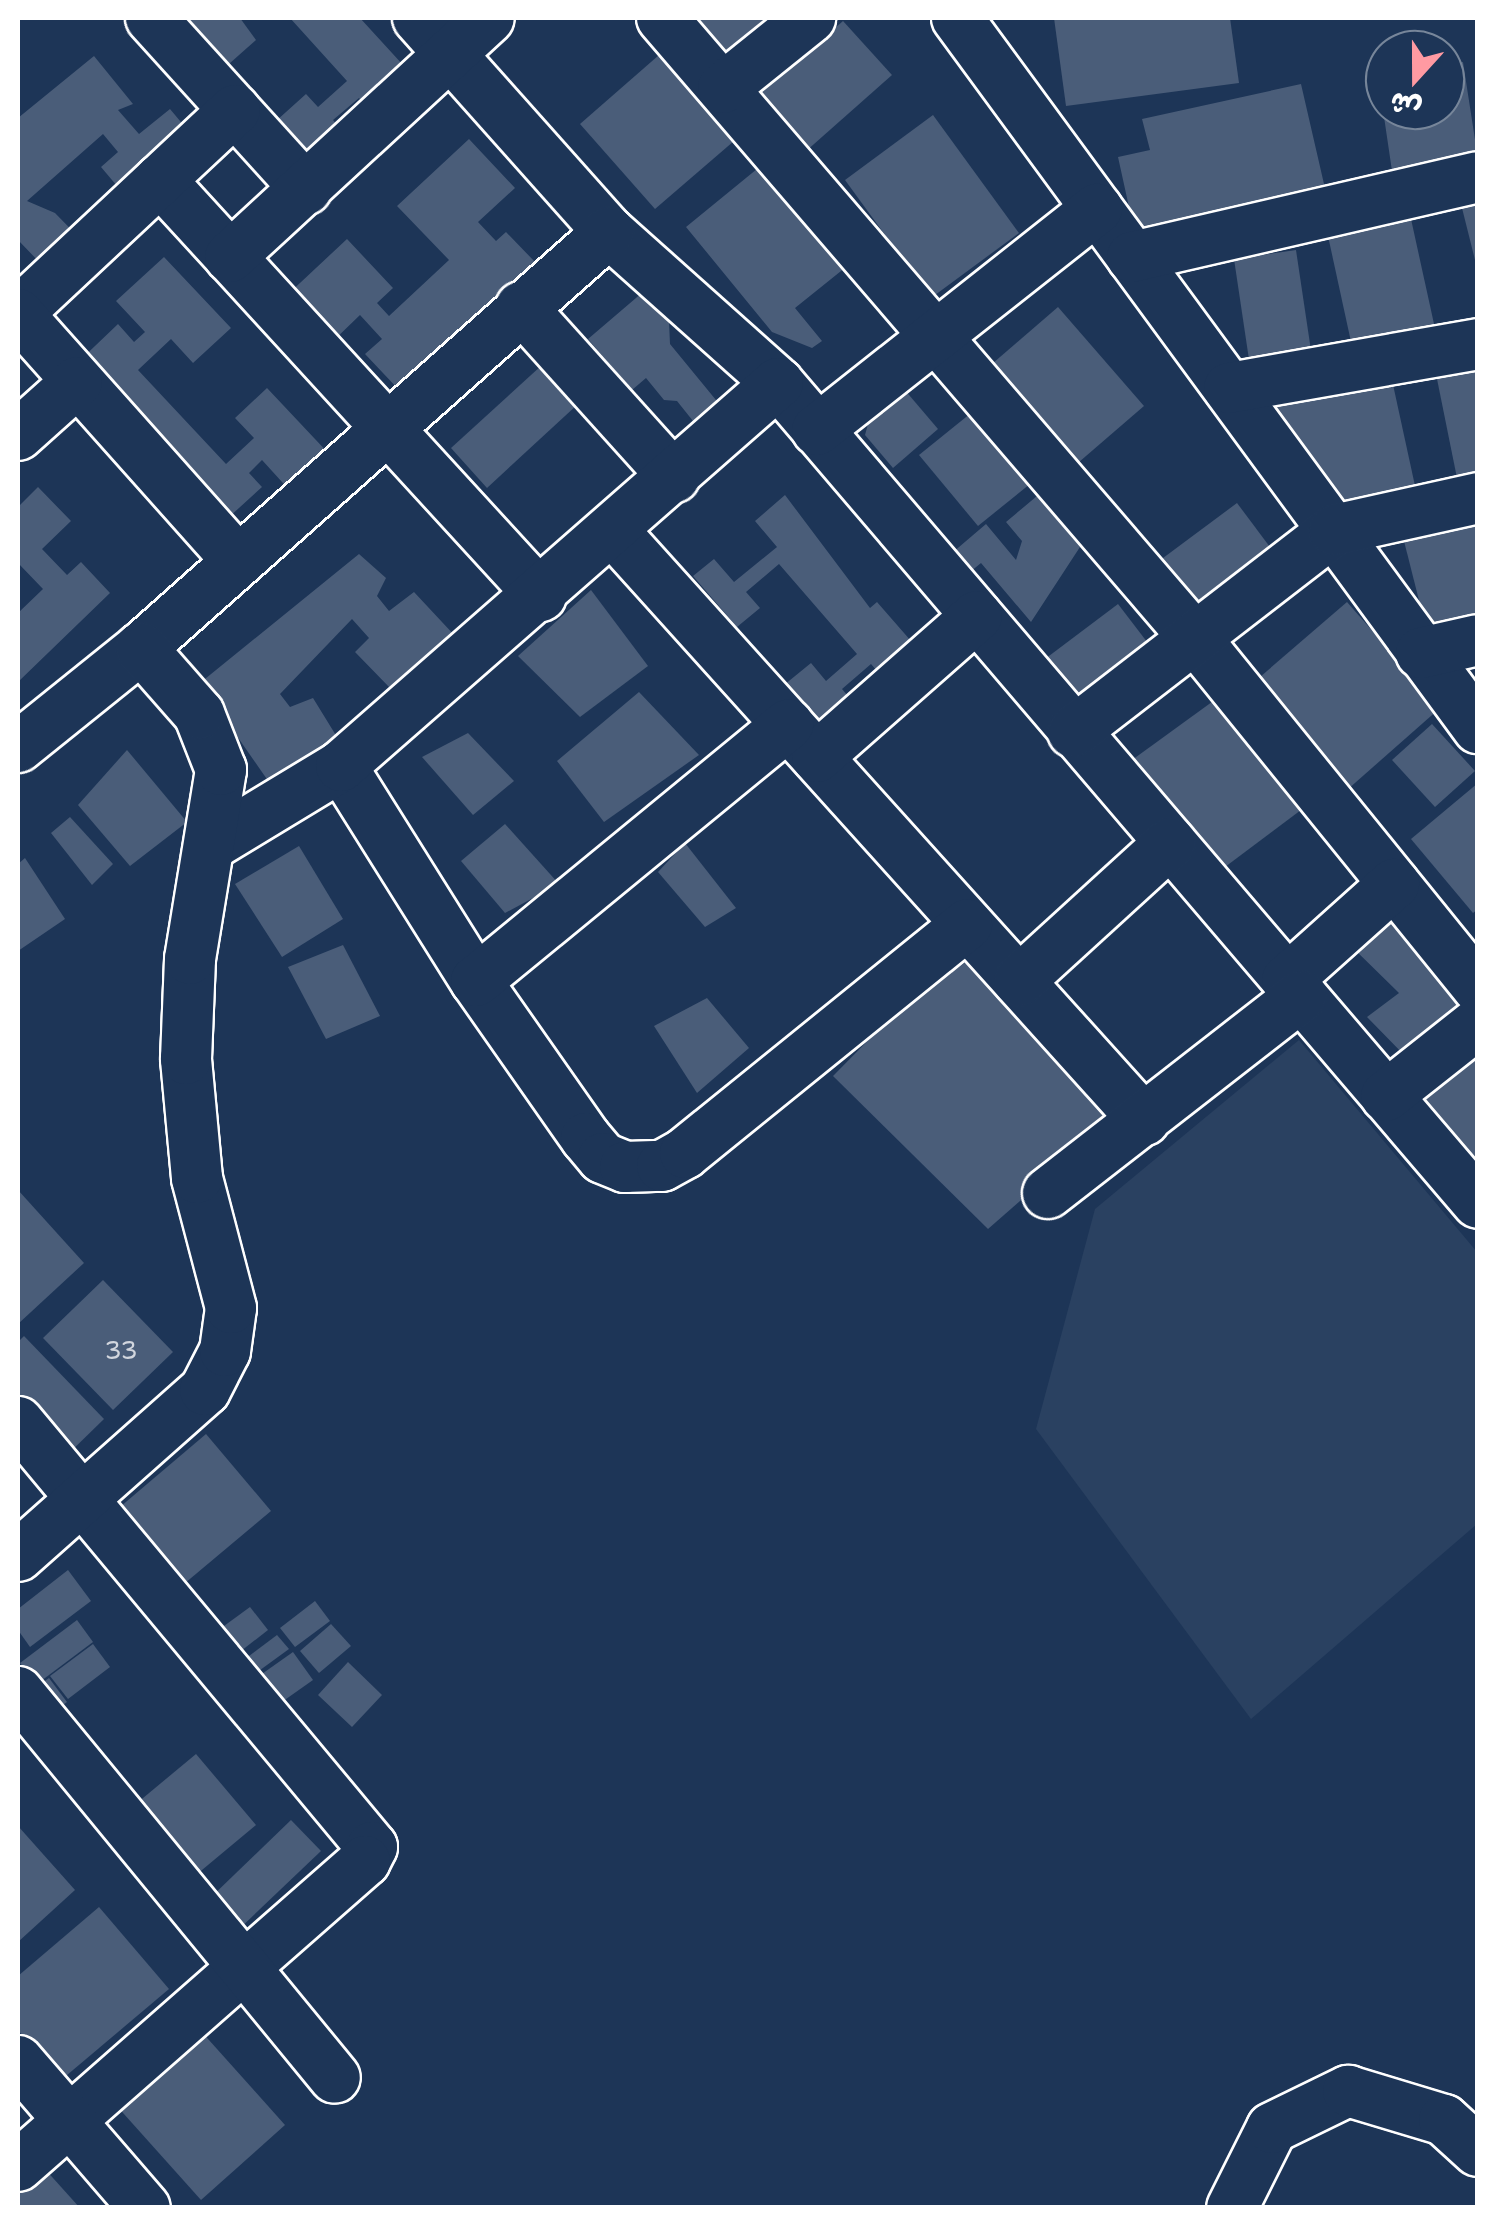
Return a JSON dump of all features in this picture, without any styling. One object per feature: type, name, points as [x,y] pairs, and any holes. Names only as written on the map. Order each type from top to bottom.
[{"type":"street","points":[[151,18],[306,189]]},
{"type":"street","points":[[230,257],[306,189],[433,35],[489,18]]},
{"type":"street","points":[[662,18],[1194,638],[1478,988]]},
{"type":"street","points":[[723,88],[810,18]]},
{"type":"street","points":[[957,18],[1478,728]]},
{"type":"street","points":[[433,35],[609,232],[778,383],[1478,1203]]},
{"type":"street","points":[[235,110],[18,314],[238,560]]},
{"type":"street","points":[[1132,257],[1478,177]]},
{"type":"street","points":[[160,180],[541,596]]},
{"type":"street","points":[[817,430],[1098,209]]},
{"type":"street","points":[[18,747],[142,648],[609,232]]},
{"type":"street","points":[[521,307],[674,478]]},
{"type":"street","points":[[1228,388],[1478,344]]},
{"type":"street","points":[[18,435],[77,382]]},
{"type":"street","points":[[214,843],[342,766],[614,532],[778,383]]},
{"type":"street","points":[[1073,732],[1334,530],[1478,498]]},
{"type":"street","points":[[614,532],[1144,1120]]},
{"type":"street","points":[[476,981],[977,616]]},
{"type":"street","points":[[1421,654],[1478,640]]},
{"type":"street","points":[[18,1556],[206,1390],[225,1351],[231,1308],[197,1178],[186,1059],[194,930],[214,843],[221,770],[214,740],[142,648]]},
{"type":"street","points":[[342,766],[476,981],[603,1158],[643,1168],[685,1153],[968,925]]},
{"type":"street","points":[[1019,981],[1170,843]]},
{"type":"street","points":[[1048,1193],[1144,1120],[1294,988],[1394,884]]},
{"type":"street","points":[[1386,1096],[1478,1023]]},
{"type":"street","points":[[18,1422],[370,1842],[365,1861],[18,2166]]},
{"type":"street","points":[[18,1692],[336,2078]]},
{"type":"street","points":[[18,2061],[145,2208]]},
{"type":"street","points":[[1232,2208],[1272,2128],[1348,2091],[1444,2120],[1478,2151]]},
{"type":"shaded area","points":[[1299,1040],[1477,1252],[1477,1524],[1251,1719],[1036,1429],[1095,1209]]},
{"type":"building","points":[[173,18],[240,18],[256,40],[221,71]]},
{"type":"building","points":[[290,18],[360,18],[414,77],[373,114],[359,98],[333,120],[347,137],[316,165],[276,121],[306,94],[318,107],[347,81]]},
{"type":"building","points":[[688,18],[780,18],[730,63]]},
{"type":"building","points":[[1054,18],[1230,18],[1239,83],[1066,106]]},
{"type":"building","points":[[843,21],[892,75],[805,152],[757,97]]},
{"type":"building","points":[[659,55],[734,141],[655,209],[580,124]]},
{"type":"building","points":[[94,56],[133,104],[118,110],[139,134],[170,109],[196,140],[128,199],[101,167],[118,152],[103,134],[27,201],[55,213],[102,261],[69,293],[18,240],[18,118]]},
{"type":"building","points":[[1465,75],[1478,159],[1392,171],[1386,130],[1465,130]]},
{"type":"building","points":[[1301,84],[1327,197],[1136,239],[1118,157],[1150,150],[1142,119]]},
{"type":"building","points":[[933,115],[1019,233],[931,298],[845,180]]},
{"type":"building","points":[[469,139],[515,188],[478,222],[496,241],[506,232],[536,263],[400,391],[365,354],[382,339],[360,315],[330,344],[285,297],[347,239],[393,288],[377,303],[389,316],[449,260],[397,206]]},
{"type":"building","points":[[768,160],[851,263],[795,308],[822,341],[812,348],[772,332],[686,227]]},
{"type":"building","points":[[1478,199],[1478,264],[1476,264],[1461,204]]},
{"type":"building","points":[[1411,219],[1436,333],[1353,351],[1328,236]]},
{"type":"building","points":[[1296,250],[1313,364],[1251,373],[1234,259]]},
{"type":"building","points":[[164,257],[231,328],[193,363],[171,339],[138,370],[226,464],[254,438],[235,418],[267,388],[331,456],[292,493],[262,460],[249,473],[262,487],[216,529],[73,367],[118,324],[134,342],[145,332],[116,301]]},
{"type":"building","points":[[643,292],[669,321],[670,344],[725,411],[701,431],[677,401],[664,400],[646,378],[632,390],[588,339]]},
{"type":"building","points":[[1058,307],[1144,406],[1064,475],[978,376]]},
{"type":"building","points":[[542,365],[578,404],[487,488],[451,448]]},
{"type":"building","points":[[1478,366],[1478,484],[1459,488],[1436,374]]},
{"type":"building","points":[[1392,380],[1417,495],[1337,514],[1251,399]]},
{"type":"building","points":[[898,382],[938,429],[893,468],[865,435],[874,402]]},
{"type":"building","points":[[971,413],[1030,484],[978,526],[919,455]]},
{"type":"building","points":[[38,487],[71,521],[42,549],[67,575],[81,562],[110,593],[18,682],[18,613],[43,589],[18,563],[18,507]]},
{"type":"building","points":[[785,495],[870,608],[877,602],[918,649],[883,678],[871,664],[842,689],[859,709],[828,736],[784,685],[811,663],[826,681],[857,654],[779,564],[746,592],[760,608],[737,627],[693,576],[714,559],[734,582],[777,547],[755,521]]},
{"type":"building","points":[[1037,496],[1080,547],[1031,622],[981,563],[970,572],[952,553],[986,524],[1016,560],[1022,541],[1006,522]]},
{"type":"building","points":[[1237,503],[1279,559],[1201,617],[1159,561]]},
{"type":"building","points":[[1478,523],[1478,632],[1430,644],[1404,541]]},
{"type":"building","points":[[359,554],[386,578],[377,596],[389,611],[414,592],[456,637],[390,688],[355,652],[369,638],[352,619],[280,694],[290,707],[313,698],[337,737],[271,785],[200,683]]},
{"type":"building","points":[[591,590],[648,666],[580,717],[518,656]]},
{"type":"building","points":[[1347,602],[1440,708],[1347,790],[1253,683]]},
{"type":"building","points":[[1118,604],[1154,651],[1074,710],[1037,665]]},
{"type":"building","points":[[639,692],[699,755],[604,822],[557,761]]},
{"type":"building","points":[[1216,699],[1305,807],[1221,870],[1121,768]]},
{"type":"building","points":[[1432,724],[1475,771],[1435,807],[1392,760]]},
{"type":"building","points":[[468,733],[514,781],[473,815],[422,757]]},
{"type":"building","points":[[127,750],[187,822],[130,866],[78,805]]},
{"type":"building","points":[[1478,783],[1478,909],[1473,913],[1411,839]]},
{"type":"building","points":[[70,817],[113,864],[92,885],[51,833]]},
{"type":"building","points":[[505,824],[559,884],[505,913],[461,861]]},
{"type":"building","points":[[685,843],[736,908],[705,927],[658,872]]},
{"type":"building","points":[[299,846],[343,919],[282,957],[235,884]]},
{"type":"building","points":[[25,858],[65,919],[18,951],[18,864]]},
{"type":"building","points":[[1390,910],[1474,1008],[1408,1059],[1367,1017],[1399,993],[1349,944]]},
{"type":"building","points":[[343,945],[380,1016],[326,1039],[288,967]]},
{"type":"building","points":[[966,962],[1115,1118],[988,1229],[833,1076],[896,1012]]},
{"type":"building","points":[[707,998],[749,1048],[697,1093],[654,1026]]},
{"type":"building","points":[[1478,1051],[1478,1172],[1418,1101]]},
{"type":"building","points":[[18,1190],[84,1263],[18,1324]]},
{"type":"building","points":[[103,1280],[173,1352],[113,1410],[43,1338]]},
{"type":"building","points":[[24,1336],[104,1419],[62,1460],[18,1414],[18,1342]]},
{"type":"building","points":[[206,1434],[271,1511],[172,1594],[107,1518]]},
{"type":"building","points":[[68,1570],[91,1601],[30,1647],[18,1630],[18,1609]]},
{"type":"building","points":[[315,1601],[330,1621],[295,1647],[280,1628]]},
{"type":"building","points":[[250,1607],[268,1630],[232,1658],[213,1634]]},
{"type":"building","points":[[77,1620],[93,1642],[37,1684],[20,1663]]},
{"type":"building","points":[[331,1624],[351,1646],[319,1673],[300,1651]]},
{"type":"building","points":[[277,1635],[289,1649],[256,1673],[245,1659]]},
{"type":"building","points":[[93,1644],[110,1667],[68,1699],[50,1676]]},
{"type":"building","points":[[293,1652],[313,1680],[279,1704],[259,1676]]},
{"type":"building","points":[[348,1662],[382,1695],[352,1727],[318,1695]]},
{"type":"building","points":[[49,1678],[67,1702],[42,1720],[24,1696]]},
{"type":"building","points":[[196,1754],[256,1825],[190,1880],[131,1808]]},
{"type":"building","points":[[291,1820],[321,1851],[236,1932],[206,1902]]},
{"type":"building","points":[[18,1826],[75,1890],[18,1942]]},
{"type":"building","points":[[99,1907],[169,1989],[60,2081],[18,2030],[18,1976]]},
{"type":"building","points":[[200,2030],[285,2125],[201,2200],[115,2104]]},
{"type":"building","points":[[44,2168],[80,2208],[18,2208],[18,2192]]}]
